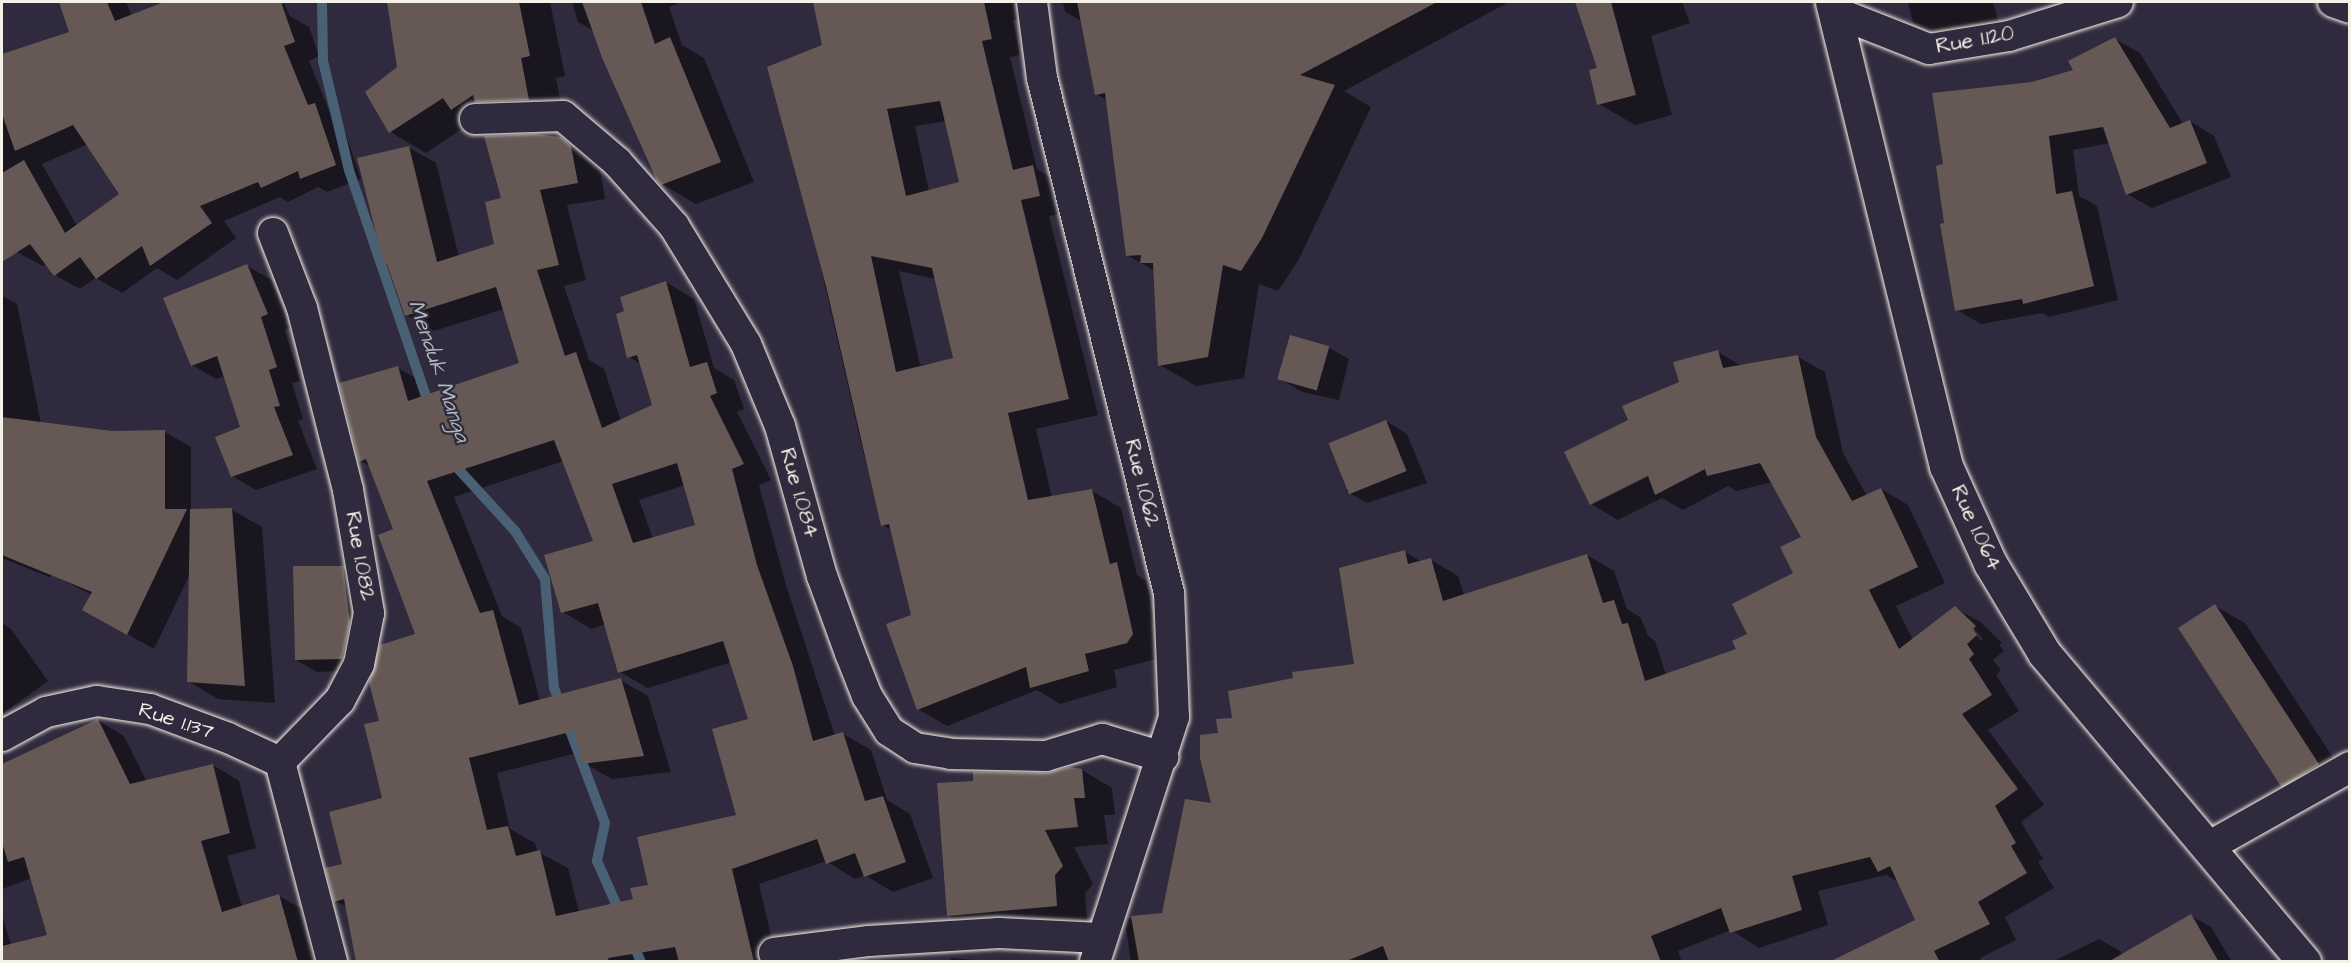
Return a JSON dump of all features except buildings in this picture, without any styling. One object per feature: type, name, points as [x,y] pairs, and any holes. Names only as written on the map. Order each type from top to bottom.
[{"type":"main road","name":"Rue 1.064","points":[[1834,7],[1874,183],[1951,477],[1990,563],[2044,653],[2304,962]]},
{"type":"street","name":"Rue 1.062","points":[[1032,2],[1042,78],[1169,593],[1174,717],[1132,856],[1097,950]]},
{"type":"street","name":"Rue 1.120","points":[[1834,7],[1929,49],[2009,36],[2118,2]]},
{"type":"street","points":[[2333,2],[2349,8]]},
{"type":"street","name":"Rue 1.084","points":[[476,118],[563,116],[617,162],[674,226],[747,344],[780,426],[822,576],[850,653],[867,696],[889,731],[915,747],[951,754],[1046,756],[1102,739],[1163,757]]},
{"type":"street","name":"Rue 1.082","points":[[273,233],[302,308],[345,479],[369,613],[359,664],[340,700],[280,762]]},
{"type":"street","name":"Rue 1.137","points":[[2,736],[46,712],[97,701],[150,709],[228,738],[280,762]]},
{"type":"street","points":[[280,762],[332,962]]},
{"type":"street","points":[[2208,847],[2349,767]]},
{"type":"street","points":[[774,953],[868,941],[999,933],[1097,950]]},
{"type":"waterway","name":"Menduk Manga","points":[[322,2],[323,61],[349,170],[430,408]]},
{"type":"waterway","name":"Menduk Manga","points":[[451,461],[515,531],[545,579],[554,688],[605,823],[597,861],[621,915]]},
{"type":"waterway","name":"Menduk Manga","points":[[632,941],[641,962]]}]
